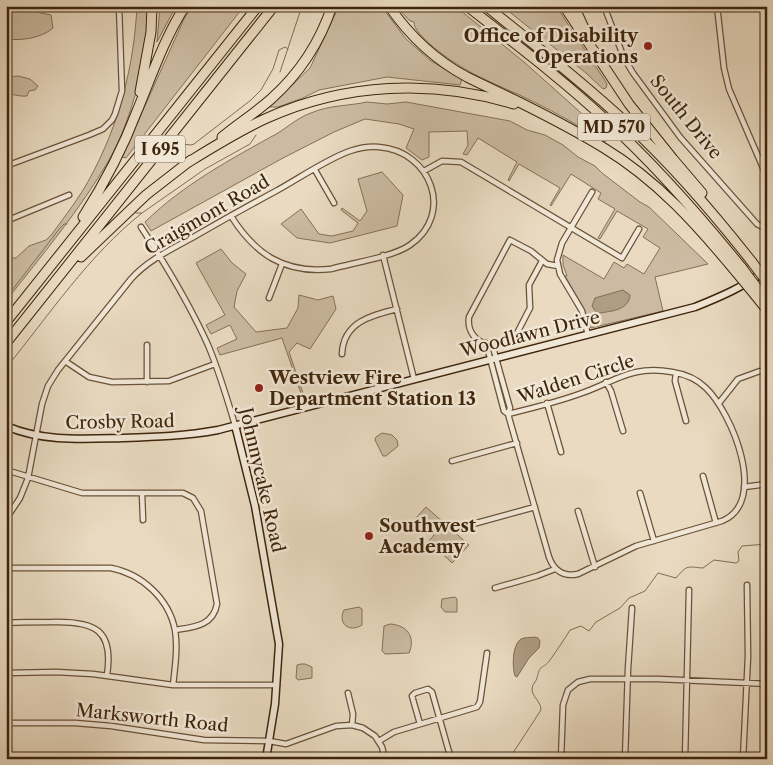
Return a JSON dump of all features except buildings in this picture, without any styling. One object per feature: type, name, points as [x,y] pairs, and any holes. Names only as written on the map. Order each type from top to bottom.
[{"type":"highway","points":[[127,134],[145,70],[151,32],[152,6]]},
{"type":"highway","points":[[56,259],[104,182],[127,134],[166,38],[184,6]]},
{"type":"highway","name":"I 695","points":[[6,322],[258,6]]},
{"type":"highway","name":"I 695","points":[[6,343],[274,6]]},
{"type":"highway","points":[[47,292],[122,216],[187,163],[260,108],[284,85],[317,42],[332,6]]},
{"type":"highway","points":[[389,6],[415,38],[449,66],[465,76],[582,135],[626,163],[668,197],[739,270]]},
{"type":"highway","name":"MD 570","points":[[467,6],[563,82],[624,137],[682,196],[757,293],[767,303]]},
{"type":"highway","name":"MD 570","points":[[486,6],[571,74],[633,129],[701,200],[754,260],[767,282]]},
{"type":"highway","points":[[564,6],[647,128],[754,260],[767,271]]},
{"type":"highway","points":[[574,6],[587,34],[618,87]]},
{"type":"highway","points":[[187,163],[255,123],[291,108],[343,93],[385,88],[457,91],[499,100],[520,106],[582,135]]},
{"type":"highway","points":[[757,293],[767,310]]},
{"type":"main road","name":"Woodlawn Drive","points":[[235,425],[695,307],[732,291],[767,271]]},
{"type":"main road","name":"Crosby Road","points":[[6,426],[37,436],[74,438],[178,436],[198,434],[235,425]]},
{"type":"main road","name":"Johnnycake Road","points":[[235,425],[251,486],[278,630],[277,685],[266,759]]},
{"type":"street","points":[[6,166],[89,136],[108,125],[118,109],[122,91],[119,6]]},
{"type":"street","name":"South Drive","points":[[604,6],[628,65],[672,126],[757,224],[767,229]]},
{"type":"street","points":[[717,6],[723,61],[729,89],[767,177]]},
{"type":"street","name":"Craigmont Road","points":[[6,519],[20,498],[28,478],[45,394],[53,378],[131,279],[144,266],[160,255],[349,151],[368,147],[378,147],[406,154],[424,171],[433,192],[434,208],[426,228],[416,240],[404,249],[383,256]]},
{"type":"street","points":[[424,171],[442,161],[454,160],[461,162],[622,258],[639,229]]},
{"type":"street","points":[[315,170],[334,203]]},
{"type":"street","points":[[588,335],[579,305],[560,274],[558,266],[559,250],[592,192]]},
{"type":"street","points":[[6,222],[69,195]]},
{"type":"street","points":[[231,216],[254,246],[271,259],[282,264],[321,270],[383,256],[414,379]]},
{"type":"street","name":"Johnnycake Road","points":[[141,226],[186,300],[216,364],[235,425]]},
{"type":"street","points":[[542,261],[529,285],[530,308],[514,339],[489,344],[477,340],[469,326],[469,317],[510,240],[549,265],[558,266]]},
{"type":"street","points":[[268,298],[282,264]]},
{"type":"street","points":[[342,354],[346,338],[359,322],[371,316],[397,309]]},
{"type":"street","points":[[489,344],[510,408],[508,414],[550,561],[555,569],[495,588]]},
{"type":"street","points":[[147,345],[147,382]]},
{"type":"street","points":[[65,361],[82,374],[97,380],[112,382],[147,382],[175,379],[216,364]]},
{"type":"street","name":"Walden Circle","points":[[508,414],[582,393],[622,375],[656,370],[676,373],[700,382],[719,403],[739,448],[744,487],[742,501],[737,511],[728,519],[626,550],[595,567],[572,575],[561,573],[555,569]]},
{"type":"street","points":[[719,403],[738,379],[760,371]]},
{"type":"street","points":[[676,373],[675,381],[686,421]]},
{"type":"street","points":[[606,382],[611,391],[623,431]]},
{"type":"street","points":[[547,404],[561,452]]},
{"type":"street","points":[[452,461],[516,443]]},
{"type":"street","points":[[6,470],[82,493],[183,493],[193,498],[200,511],[216,597],[216,609],[210,619],[203,624],[175,630]]},
{"type":"street","points":[[702,476],[716,523]]},
{"type":"street","points":[[744,487],[767,484]]},
{"type":"street","points":[[142,493],[143,520]]},
{"type":"street","points":[[640,493],[654,541]]},
{"type":"street","points":[[474,524],[535,507]]},
{"type":"street","points":[[578,511],[595,567]]},
{"type":"street","points":[[6,568],[98,567],[118,569],[143,582],[158,596],[168,612],[175,630],[176,653],[173,685]]},
{"type":"street","points":[[742,759],[746,683],[747,585]]},
{"type":"street","points":[[685,759],[689,590]]},
{"type":"street","points":[[625,759],[632,608]]},
{"type":"street","points":[[6,623],[73,621],[91,626],[101,634],[107,644],[110,656],[107,675]]},
{"type":"street","points":[[379,741],[394,732],[479,705],[487,653]]},
{"type":"street","points":[[6,673],[56,672],[107,675],[173,685],[277,685]]},
{"type":"street","points":[[561,759],[562,714],[565,697],[568,690],[583,680],[658,679],[767,684]]},
{"type":"street","points":[[420,724],[412,696],[426,690],[432,692],[451,759]]},
{"type":"street","points":[[348,694],[352,725],[368,730],[379,741],[384,759]]},
{"type":"street","name":"Marksworth Road","points":[[6,723],[75,723],[111,726],[204,740],[269,741],[286,744],[336,726],[352,725]]},
{"type":"shaded area","points":[[137,6],[149,6],[148,25],[138,85],[118,143],[86,197],[6,301],[6,277],[8,272],[6,271],[6,258],[16,258],[29,246],[46,240],[52,234],[82,192],[100,158],[117,116],[123,95],[132,51]]},
{"type":"shaded area","points":[[160,6],[176,6],[157,42]]},
{"type":"shaded area","points":[[192,6],[244,6],[126,158],[122,157],[184,19]]},
{"type":"shaded area","points":[[339,6],[381,6],[406,39],[431,61],[462,79],[460,85],[387,77],[319,90],[278,107],[269,107],[310,68]]},
{"type":"shaded area","points":[[396,6],[455,6],[524,62],[608,137],[605,142],[551,110],[457,65],[426,40],[415,27],[414,22],[410,21]]},
{"type":"shaded area","points":[[502,6],[556,6],[604,79],[607,84],[606,88],[603,89],[586,73]]},
{"type":"shaded area","points":[[16,8],[51,15],[53,28],[31,38],[6,39],[6,11]]},
{"type":"shaded area","points":[[18,76],[30,79],[38,86],[35,90],[29,91],[27,96],[6,94],[6,77]]},
{"type":"shaded area","points":[[367,102],[387,104],[406,102],[510,121],[527,130],[545,135],[595,166],[649,207],[708,264],[655,277],[663,311],[591,328],[583,307],[565,276],[567,276],[563,265],[563,255],[604,279],[614,262],[624,268],[627,264],[644,274],[660,248],[643,237],[648,229],[617,211],[600,239],[598,238],[615,209],[598,199],[601,193],[571,174],[551,206],[560,188],[519,164],[509,181],[517,162],[478,138],[467,155],[463,154],[468,145],[467,131],[429,132],[429,157],[422,160],[406,148],[414,129],[399,124],[365,119],[334,132],[283,158],[151,231],[145,222],[192,184],[302,117],[325,108]]},
{"type":"shaded area","points":[[382,172],[403,195],[397,226],[330,243],[297,238],[281,224],[301,209],[319,234],[332,236],[353,231],[358,223],[341,210],[342,208],[360,221],[367,211],[358,179]]},
{"type":"shaded area","points":[[221,249],[232,263],[246,274],[237,291],[234,307],[256,332],[287,328],[298,308],[299,295],[318,300],[333,296],[336,309],[310,349],[297,343],[289,352],[305,399],[303,399],[282,338],[220,355],[217,348],[237,339],[230,325],[211,334],[206,325],[225,315],[196,263]]},
{"type":"shaded area","points":[[623,290],[630,295],[627,304],[623,307],[600,313],[596,312],[592,306],[595,298]]},
{"type":"shaded area","points":[[382,433],[392,435],[397,440],[398,446],[386,456],[383,456],[375,440]]},
{"type":"shaded area","points":[[426,507],[469,545],[452,563],[429,541],[434,535],[416,518]]},
{"type":"shaded area","points":[[455,597],[457,599],[457,612],[445,612],[441,607],[442,599]]},
{"type":"shaded area","points":[[359,607],[362,609],[362,625],[353,628],[346,626],[342,619],[344,610]]},
{"type":"shaded area","points":[[390,624],[405,629],[411,637],[409,653],[385,654],[382,651],[384,626]]},
{"type":"shaded area","points":[[534,637],[540,641],[539,648],[529,658],[517,677],[513,667],[516,646],[521,639]]},
{"type":"shaded area","points":[[301,664],[312,667],[312,678],[298,680],[296,678],[297,665]]},
{"type":"waterway","points":[[280,72],[302,6]]},
{"type":"waterway","points":[[182,144],[194,144],[251,100],[261,90],[273,69],[279,50],[285,47],[288,49]]},
{"type":"waterway","points":[[136,213],[142,213],[205,169],[250,144],[256,135]]},
{"type":"waterway","points":[[6,368],[87,267],[122,230],[142,213]]},
{"type":"waterway","points":[[6,298],[60,228],[67,224]]},
{"type":"waterway","points":[[509,759],[541,710],[532,689],[539,670],[550,660],[570,630],[581,626],[589,631],[596,622],[620,608],[629,598],[645,591],[658,573],[676,578],[686,568],[703,568],[714,560],[736,563],[739,561],[738,552],[742,546],[767,544]]},
{"type":"place","name":"Office of Disability Operations","points":[[648,46]]},
{"type":"place","name":"Westview Fire Department Station 13","points":[[259,388]]},
{"type":"place","name":"Southwest Academy","points":[[369,536]]}]
